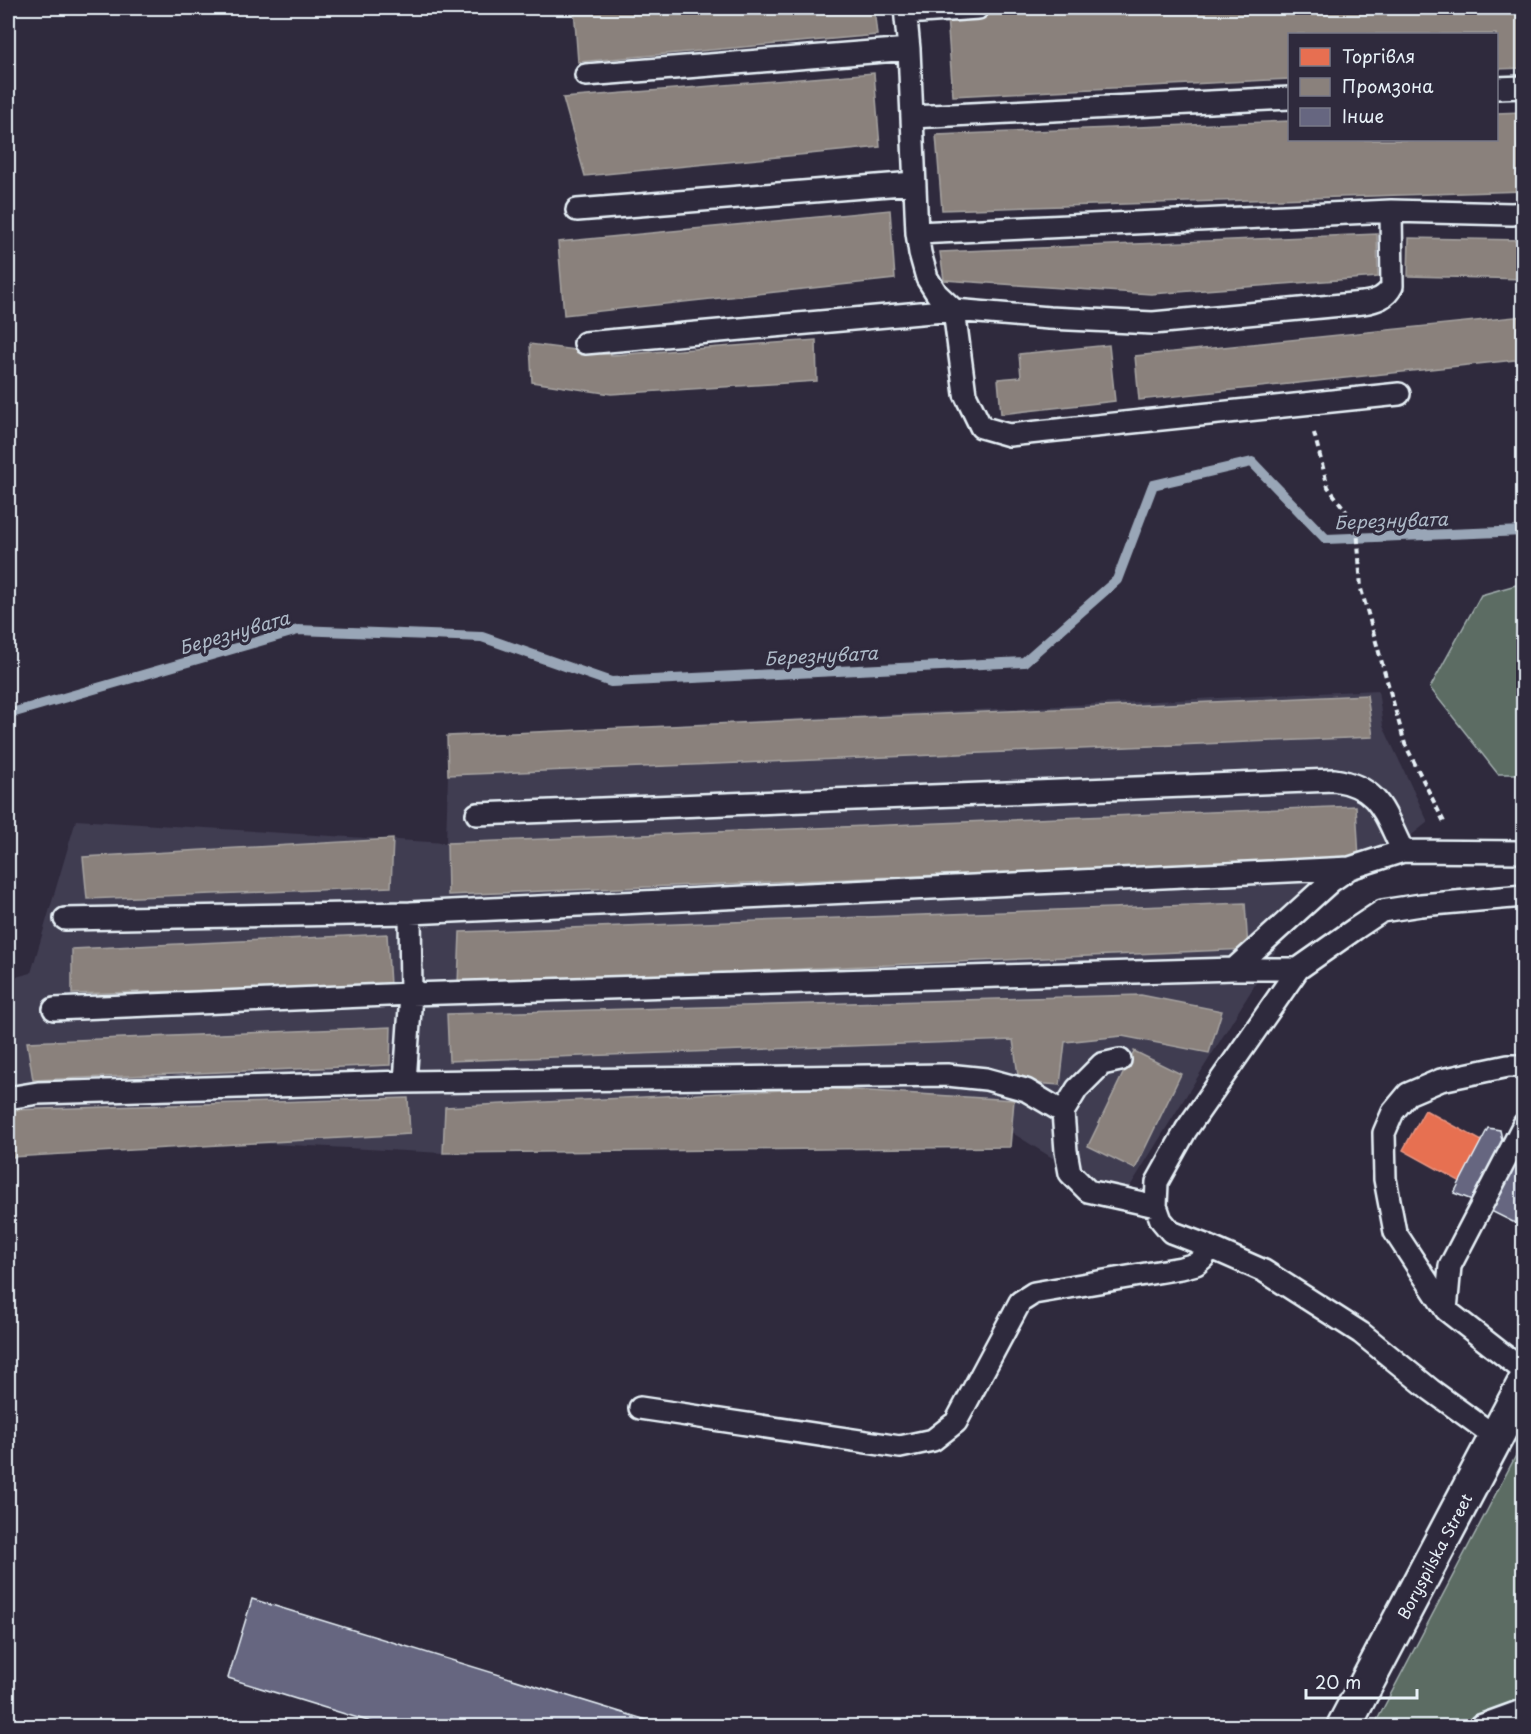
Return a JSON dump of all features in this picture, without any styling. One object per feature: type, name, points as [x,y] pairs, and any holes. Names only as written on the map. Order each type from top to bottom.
[{"type":"main road","name":"Boryspilska Street","points":[[1344,1726],[1524,1384]]},
{"type":"lane","points":[[978,8],[905,10],[920,253],[927,278],[936,294],[954,310],[966,394],[981,426],[1009,435],[1399,394]]},
{"type":"lane","points":[[586,75],[909,49]]},
{"type":"lane","points":[[1498,88],[1524,87]]},
{"type":"lane","points":[[912,117],[1288,98]]},
{"type":"lane","points":[[577,210],[914,183]]},
{"type":"lane","points":[[917,233],[1391,212],[1524,213]]},
{"type":"lane","points":[[585,343],[954,310],[1048,318],[1153,323],[1376,301],[1389,292],[1392,286],[1391,212]]},
{"type":"lane","points":[[477,814],[1334,780],[1350,782],[1372,796],[1386,815],[1403,851]]},
{"type":"lane","points":[[65,919],[410,913],[1350,868],[1403,851],[1524,852]]},
{"type":"lane","points":[[1234,969],[1331,881],[1350,868]]},
{"type":"lane","points":[[1497,1438],[1431,1390],[1361,1333],[1264,1271],[1171,1232],[1161,1220],[1156,1206],[1157,1182],[1186,1130],[1298,969],[1354,928],[1382,911],[1421,905],[1524,896]]},
{"type":"lane","points":[[405,1082],[411,994],[410,913]]},
{"type":"lane","points":[[54,1009],[411,994],[1234,969],[1298,969]]},
{"type":"lane","points":[[1120,1060],[1102,1064],[1077,1089],[1063,1112],[1070,1173],[1088,1191],[1156,1206]]},
{"type":"lane","points":[[1524,1066],[1509,1066],[1441,1080],[1408,1094],[1393,1112],[1384,1133],[1385,1179],[1395,1232],[1446,1310],[1524,1371]]},
{"type":"lane","points":[[8,1098],[38,1093],[405,1082],[947,1075],[986,1079],[1026,1090],[1063,1112]]},
{"type":"lane","points":[[1446,1310],[1450,1266],[1524,1124]]},
{"type":"lane","points":[[640,1408],[900,1447],[933,1440],[956,1422],[1020,1302],[1034,1293],[1196,1264],[1204,1257],[1205,1245]]},
{"type":"lane","points":[[1480,1726],[1524,1710]]},
{"type":"path","points":[[1306,404],[1328,487],[1358,526],[1361,589],[1405,744],[1459,852]]},
{"type":"shaded area","points":[[1378,690],[1383,726],[1428,822],[1285,936],[1121,1201],[963,1102],[443,1153],[8,1130],[8,979],[31,973],[76,820],[446,843],[447,736]]},
{"type":"green space","points":[[1523,583],[1523,774],[1498,774],[1430,688],[1481,595]]},
{"type":"green space","points":[[1523,1442],[1523,1726],[1374,1726]]},
{"type":"building: Торгівля","points":[[1425,1110],[1482,1141],[1461,1182],[1403,1150]]},
{"type":"building: Промзона","points":[[574,8],[874,8],[877,35],[578,62]]},
{"type":"building: Промзона","points":[[1149,8],[1524,8],[1524,68],[1498,69],[1498,33],[1288,33],[1288,79],[953,96],[947,17]]},
{"type":"building: Промзона","points":[[874,73],[880,147],[585,176],[563,98]]},
{"type":"building: Промзона","points":[[1524,112],[1524,191],[942,210],[936,135],[1288,121],[1288,141],[1498,141],[1498,113]]},
{"type":"building: Промзона","points":[[890,210],[895,279],[564,315],[558,242]]},
{"type":"building: Промзона","points":[[1377,234],[1378,277],[1151,294],[944,280],[940,252]]},
{"type":"building: Промзона","points":[[1409,238],[1524,240],[1524,279],[1408,276]]},
{"type":"building: Промзона","points":[[1524,316],[1524,359],[1139,400],[1135,356]]},
{"type":"building: Промзона","points":[[816,340],[817,381],[611,394],[532,382],[530,344],[613,355]]},
{"type":"building: Промзона","points":[[1109,345],[1115,401],[1001,414],[998,379],[1021,377],[1019,354]]},
{"type":"building: Промзона","points":[[1367,695],[1373,737],[448,775],[447,736]]},
{"type":"building: Промзона","points":[[1356,806],[1359,858],[448,895],[447,843]]},
{"type":"building: Промзона","points":[[393,839],[391,887],[87,899],[83,857]]},
{"type":"building: Промзона","points":[[1245,903],[1248,949],[458,984],[460,932]]},
{"type":"building: Промзона","points":[[387,934],[390,985],[72,994],[72,949]]},
{"type":"building: Промзона","points":[[1141,995],[1222,1011],[1209,1053],[1122,1036],[1065,1042],[1060,1085],[1019,1082],[1013,1040],[449,1061],[447,1014]]},
{"type":"building: Промзона","points":[[391,1027],[390,1065],[33,1080],[27,1042]]},
{"type":"building: Промзона","points":[[1134,1051],[1181,1074],[1135,1169],[1088,1146]]},
{"type":"building: Промзона","points":[[822,1088],[1014,1100],[1010,1147],[443,1153],[445,1107]]},
{"type":"building: Промзона","points":[[408,1098],[410,1134],[12,1157],[10,1110]]},
{"type":"building: Інше","points":[[1488,1128],[1500,1130],[1503,1144],[1484,1195],[1472,1200],[1454,1193]]},
{"type":"building: Інше","points":[[1514,1145],[1524,1150],[1523,1227],[1483,1207]]},
{"type":"building: Інше","points":[[252,1599],[666,1726],[384,1726],[228,1678]]},
{"type":"waterway","name":"Березнувата","points":[[8,714],[298,630],[482,637],[611,682],[1024,662],[1117,580],[1153,485],[1252,462],[1326,539],[1524,531]]}]
